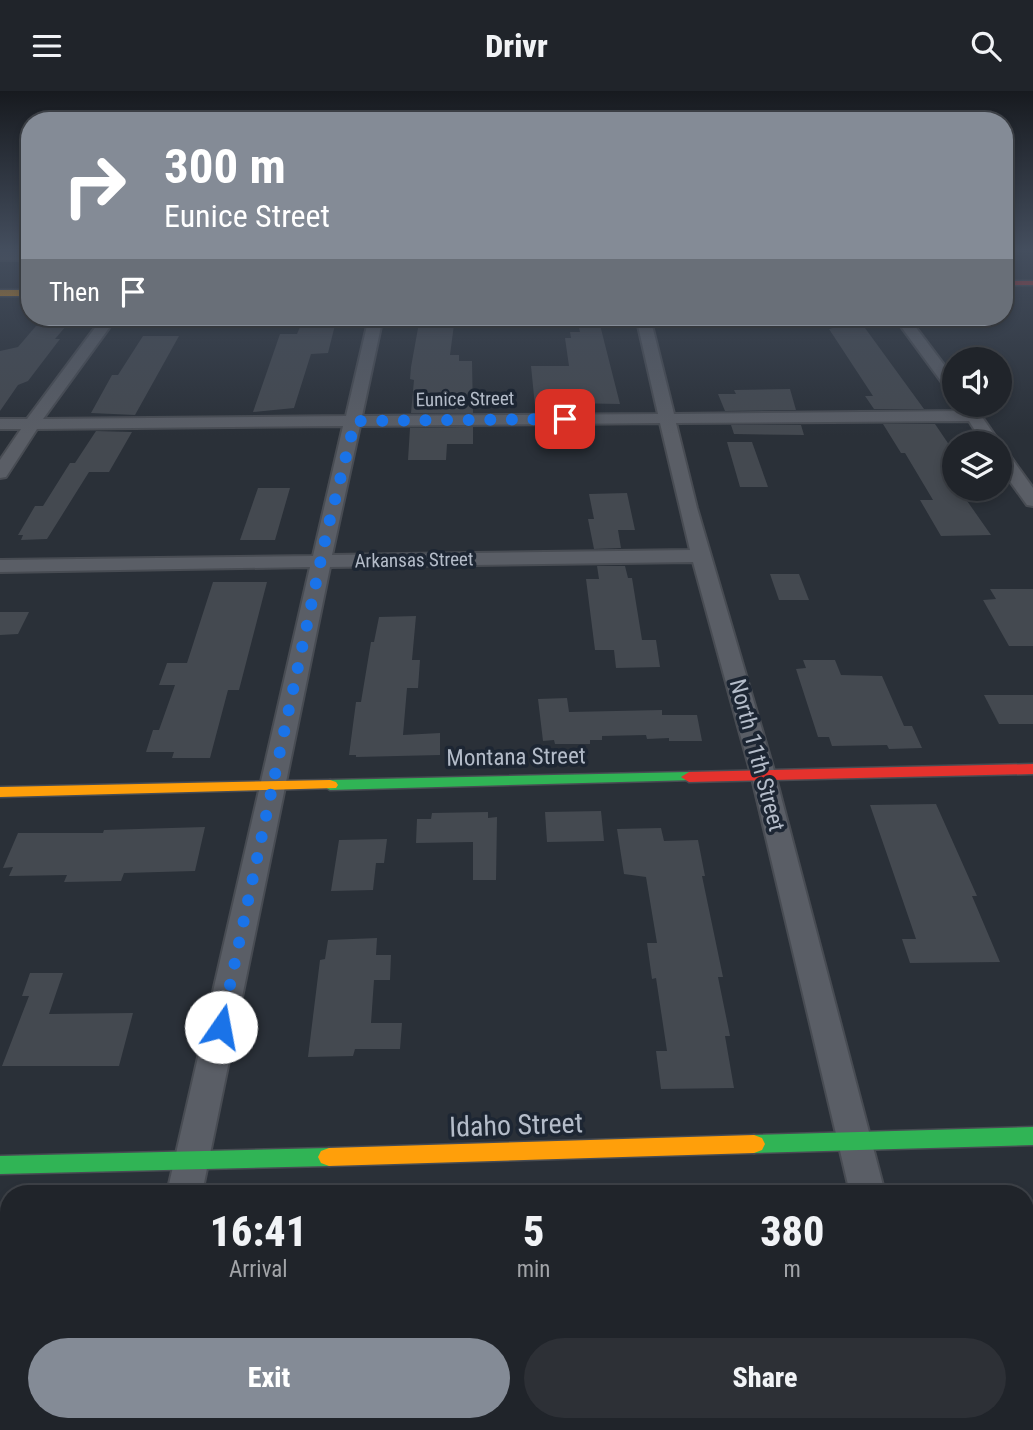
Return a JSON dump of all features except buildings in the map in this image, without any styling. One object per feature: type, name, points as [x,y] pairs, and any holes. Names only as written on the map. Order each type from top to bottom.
[{"type":"street","points":[[0,473],[103,326]]},
{"type":"street","points":[[186,1185],[374,326]]},
{"type":"street","name":"North 11th Street","points":[[645,326],[666,418],[763,774],[867,1185]]},
{"type":"street","points":[[908,326],[942,373]]},
{"type":"street","name":"Eunice Street","points":[[0,424],[666,418],[942,411]]},
{"type":"street","points":[[1012,471],[1033,501]]},
{"type":"street","name":"Arkansas Street","points":[[0,566],[702,556]]},
{"type":"street","name":"Montana Street","points":[[0,792],[1033,769]]},
{"type":"street","name":"Idaho Street","points":[[0,1165],[1033,1136]]},
{"type":"traffic: fast","points":[[330,785],[689,777]]},
{"type":"traffic: fast","points":[[754,1144],[1033,1136]]},
{"type":"traffic: fast","points":[[0,1165],[329,1157]]},
{"type":"traffic: slow","points":[[0,792],[330,785]]},
{"type":"traffic: slow","points":[[329,1157],[754,1144]]},
{"type":"traffic: jam","points":[[689,777],[1033,769]]},
{"type":"route","points":[[221,1027],[327,531],[355,421],[565,419]]}]
